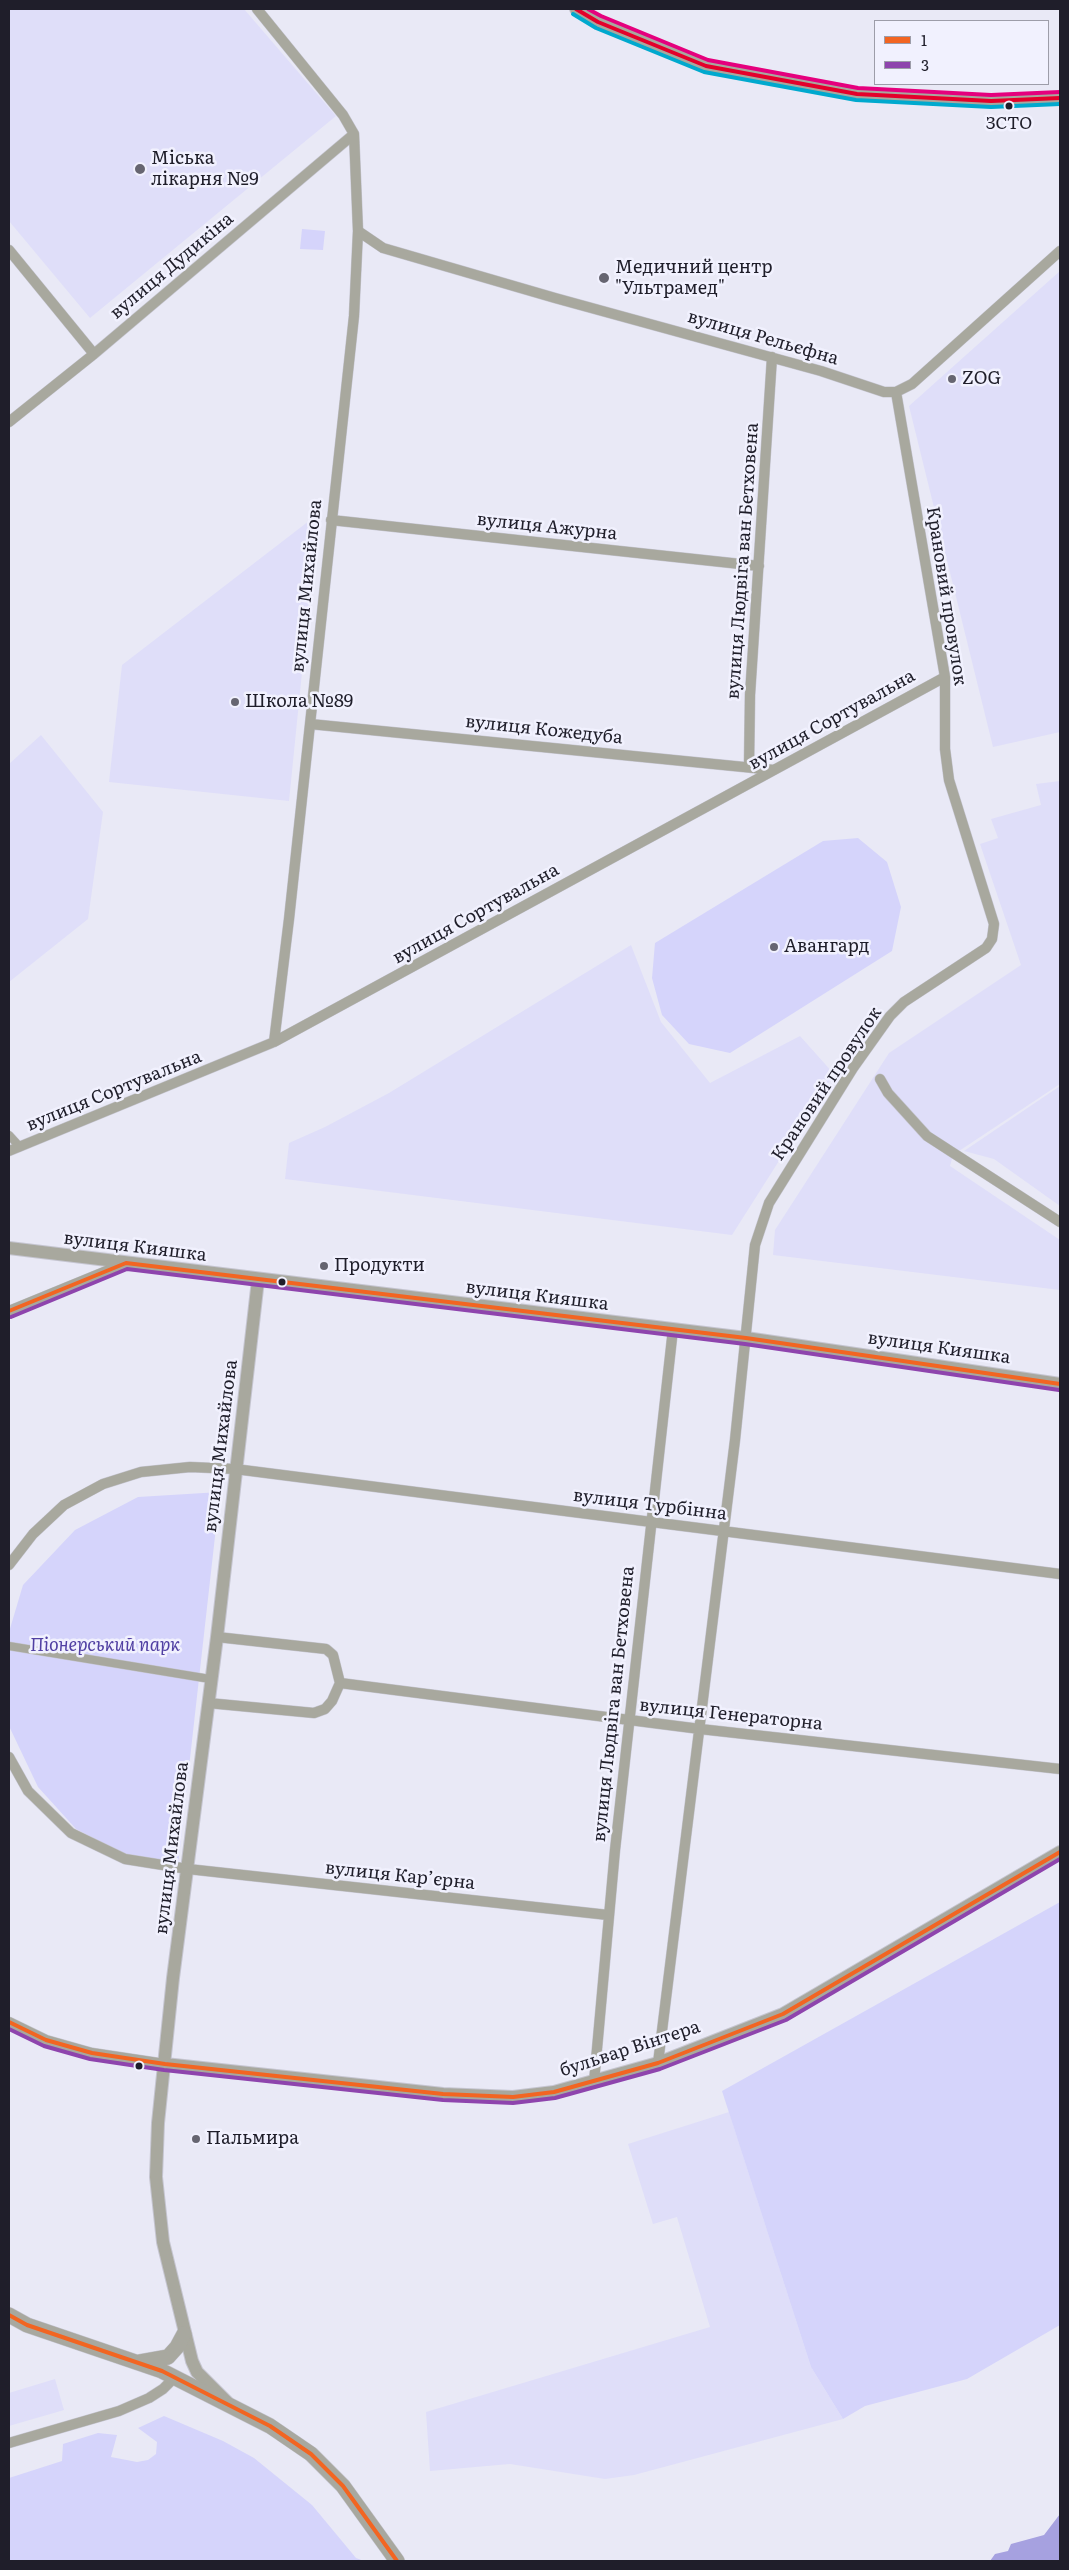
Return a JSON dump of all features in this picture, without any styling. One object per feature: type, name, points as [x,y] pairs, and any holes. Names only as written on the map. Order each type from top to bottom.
[{"type":"main road","points":[[9,2315],[28,2325],[138,2362],[175,2377],[270,2426],[311,2454],[343,2486],[396,2561]]},
{"type":"main road","points":[[138,2362],[168,2357],[177,2347],[184,2334]]},
{"type":"street","points":[[256,9],[343,115],[354,134]]},
{"type":"street","points":[[576,9],[607,26],[706,66],[725,70],[857,94],[991,101],[1060,98]]},
{"type":"street","name":"вулиця Михайлова","points":[[274,1042],[354,316],[358,231],[354,134]]},
{"type":"street","name":"вулиця Дудикіна","points":[[9,422],[94,354],[354,134]]},
{"type":"street","name":"вулиця Рельєфна","points":[[358,231],[383,248],[772,357],[884,392],[896,392]]},
{"type":"street","points":[[9,250],[94,354]]},
{"type":"street","points":[[896,392],[912,384],[1060,251]]},
{"type":"street","name":"вулиця Людвіга ван Бетховена","points":[[749,767],[750,695],[772,357]]},
{"type":"street","name":"Крановий провулок","points":[[746,1338],[755,1245],[769,1203],[853,1068],[890,1016],[904,1002],[986,948],[992,939],[994,924],[949,780],[945,749],[945,677],[896,392]]},
{"type":"street","name":"вулиця Ажурна","points":[[331,520],[759,566]]},
{"type":"street","name":"вулиця Сортувальна","points":[[9,1151],[274,1042],[945,677]]},
{"type":"street","name":"вулиця Кожедуба","points":[[310,724],[774,770]]},
{"type":"street","points":[[880,1079],[888,1093],[926,1136],[1060,1222]]},
{"type":"street","points":[[9,1135],[20,1147]]},
{"type":"street","name":"вулиця Кияшка","points":[[9,1248],[258,1280],[746,1338],[1060,1384]]},
{"type":"street","points":[[9,1311],[126,1263]]},
{"type":"street","name":"вулиця Михайлова","points":[[229,2404],[197,2372],[184,2334],[158,2212],[156,2177],[158,2132],[165,2064],[210,1679],[218,1637],[235,1469],[258,1280]]},
{"type":"street","name":"вулиця Людвіга ван Бетховена","points":[[594,2082],[608,1915],[650,1522],[673,1329]]},
{"type":"street","points":[[658,2063],[746,1338]]},
{"type":"street","name":"вулиця Турбінна","points":[[9,1565],[33,1534],[64,1505],[103,1484],[141,1472],[190,1467],[235,1469],[1060,1574]]},
{"type":"street","points":[[208,1703],[314,1713],[325,1709],[332,1701],[340,1683],[333,1655],[326,1649],[218,1637]]},
{"type":"street","points":[[9,1646],[210,1679]]},
{"type":"street","name":"вулиця Генераторна","points":[[340,1683],[700,1729],[1060,1769]]},
{"type":"street","name":"вулиця Кар’єрна","points":[[9,1758],[28,1791],[71,1833],[98,1848],[125,1859],[188,1869],[608,1915]]},
{"type":"street","name":"бульвар Вінтера","points":[[165,2064],[443,2094],[512,2097],[554,2092],[658,2063],[783,2014],[1060,1852]]},
{"type":"street","points":[[9,2022],[46,2040],[83,2050],[165,2064]]},
{"type":"street","points":[[9,2443],[119,2410],[149,2398],[163,2389],[175,2377]]},
{"type":"shaded area","name":"Міська лікарня №9","points":[[9,9],[244,9],[336,116],[90,318],[9,221]]},
{"type":"shaded area","points":[[1060,271],[1060,732],[993,747],[909,406]]},
{"type":"shaded area","points":[[318,514],[289,801],[109,782],[122,665]]},
{"type":"shaded area","points":[[41,735],[103,812],[88,919],[9,982],[9,764]]},
{"type":"shaded area","points":[[1060,781],[1060,1084],[953,1155],[950,1166],[1060,1240],[1060,1290],[773,1255],[775,1230],[889,1053],[1021,965],[980,844],[998,838],[991,819],[1041,805],[1036,784]]},
{"type":"shaded area","points":[[631,945],[661,1022],[710,1083],[800,1036],[834,1074],[732,1235],[285,1179],[289,1143],[325,1127],[389,1093]]},
{"type":"shaded area","points":[[1060,1086],[1060,1206],[994,1159],[964,1151]]},
{"type":"shaded area","points":[[729,2112],[811,2367],[843,2419],[634,2475],[605,2479],[510,2464],[430,2471],[426,2412],[710,2327],[677,2217],[653,2224],[628,2144]]},
{"type":"shaded area","points":[[55,2379],[64,2410],[9,2426],[9,2393]]},
{"type":"shaded area","points":[[1060,2514],[1060,2561],[990,2561],[995,2554],[1008,2551],[1011,2544],[1044,2535]]},
{"type":"green space","points":[[302,229],[325,231],[323,250],[300,249]]},
{"type":"green space","name":"Авангард","points":[[858,838],[887,862],[901,907],[892,951],[730,1053],[689,1044],[662,1015],[652,978],[655,943],[823,841]]},
{"type":"green space","name":"Піонерський парк","points":[[220,1492],[178,1865],[130,1857],[76,1829],[38,1787],[9,1726],[9,1632],[23,1585],[75,1530],[138,1497]]},
{"type":"green space","points":[[1060,1902],[1060,2325],[967,2379],[865,2406],[843,2419],[811,2367],[722,2091]]},
{"type":"green space","points":[[164,2416],[223,2441],[254,2458],[312,2505],[356,2558],[364,2561],[9,2561],[9,2478],[62,2461],[63,2444],[98,2433],[117,2435],[111,2457],[137,2462],[148,2460],[156,2454],[157,2442],[138,2428]]},
{"type":"transit line","points":[[576,9],[598,22],[706,66],[857,94],[991,101],[1060,98]]},
{"type":"transit line","points":[[588,9],[708,60],[858,88],[991,95],[1060,92]]},
{"type":"transit line","points":[[573,14],[596,28],[704,72],[856,100],[991,107],[1060,104]]},
{"type":"transit line","name":"1","points":[[9,1311],[126,1263],[746,1338],[1060,1384]]},
{"type":"transit line","name":"3","points":[[11,1317],[127,1269],[745,1344],[1059,1390]]},
{"type":"transit line","name":"1","points":[[9,2022],[46,2040],[92,2053],[165,2064],[443,2094],[513,2097],[554,2092],[658,2063],[783,2014],[1060,1852]]},
{"type":"transit line","name":"3","points":[[9,2029],[44,2046],[90,2059],[164,2070],[443,2100],[513,2103],[555,2098],[660,2069],[786,2020],[1060,1859]]},
{"type":"transit line","name":"1","points":[[9,2315],[27,2325],[162,2371],[270,2426],[311,2454],[343,2486],[397,2561]]},
{"type":"place","name":"ЗСТО","points":[[1009,106]]},
{"type":"place","name":"Міська лікарня №9","points":[[140,169]]},
{"type":"place","name":"Медичний центр \"Ультрамед\"","points":[[604,278]]},
{"type":"place","name":"ZOG","points":[[952,379]]},
{"type":"place","name":"Школа №89","points":[[235,702]]},
{"type":"place","name":"Авангард","points":[[774,947]]},
{"type":"place","name":"Продукти","points":[[324,1266]]},
{"type":"place","name":"Пальмира","points":[[196,2139]]}]
